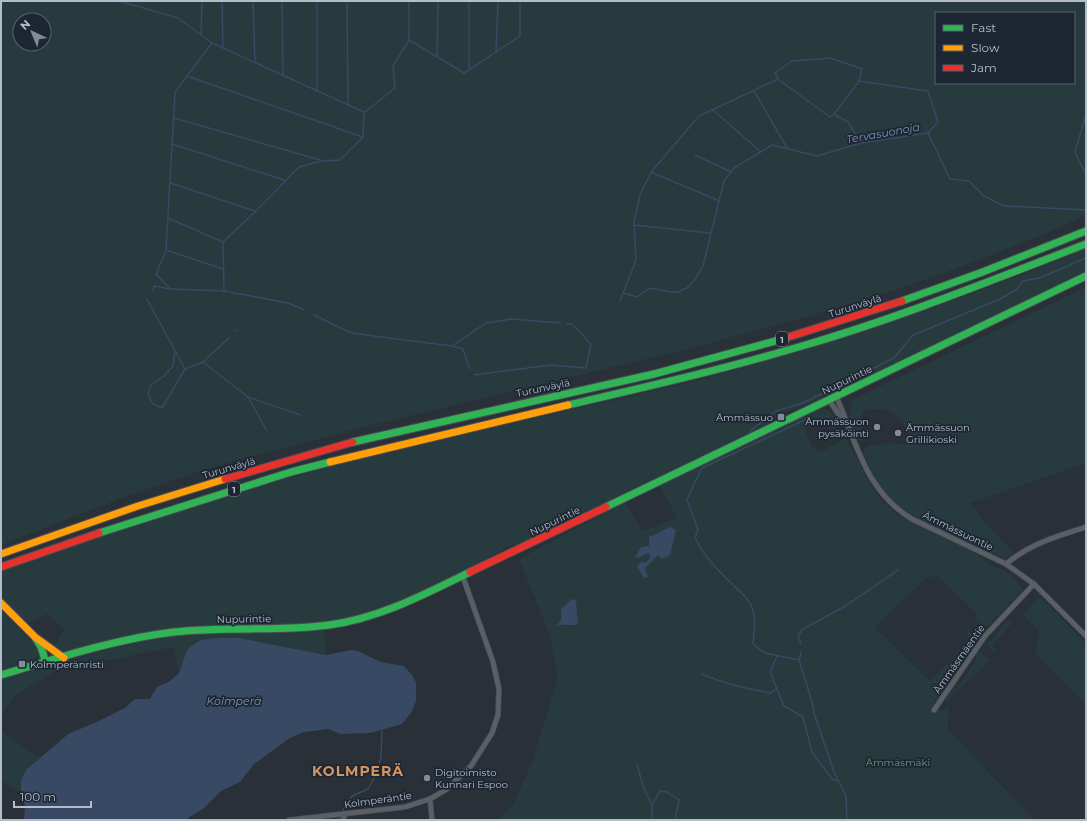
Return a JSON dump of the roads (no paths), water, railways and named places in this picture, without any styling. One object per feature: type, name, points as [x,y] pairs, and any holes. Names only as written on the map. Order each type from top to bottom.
[{"type":"main road","name":"Turunväylä","points":[[1,554],[199,487],[370,438],[655,373],[798,335],[917,296],[1004,264],[1086,231]]},
{"type":"main road","name":"1","points":[[1,567],[136,520],[291,472],[398,445],[667,382],[802,346],[922,307],[1086,244]]},
{"type":"main road","name":"Nupurintie","points":[[1,675],[122,642],[173,632],[330,625],[367,618],[400,606],[1086,276]]},
{"type":"main road","points":[[1,603],[35,637],[64,658]]},
{"type":"main road","points":[[35,637],[41,647],[46,663]]},
{"type":"street","name":"Ämmässuontie","points":[[836,396],[846,423],[875,486],[898,511],[1006,564],[1034,584],[1086,636]]},
{"type":"street","name":"Ämmässuontie","points":[[829,400],[846,423]]},
{"type":"street","points":[[1006,564],[1021,552],[1036,544],[1086,527]]},
{"type":"street","name":"Kolmperäntie","points":[[289,820],[405,807],[430,799],[447,789],[471,766],[492,732],[498,715],[499,690],[493,662],[463,577]]},
{"type":"street","name":"Ämmäsmäentie","points":[[934,710],[985,636],[1034,584]]},
{"type":"street","points":[[430,799],[432,820]]},
{"type":"street","points":[[343,820],[345,814]]},
{"type":"water","points":[[670,527],[676,530],[670,555],[662,559],[658,555],[645,568],[648,577],[644,578],[637,566],[641,562],[645,563],[650,558],[650,555],[647,553],[639,558],[635,557],[641,547],[649,546],[649,536]]},
{"type":"water","points":[[572,599],[576,600],[578,624],[557,626],[561,620],[561,609]]},
{"type":"water","name":"Kolmperä","points":[[239,638],[326,655],[351,650],[358,651],[381,662],[404,666],[413,676],[416,683],[416,701],[411,713],[402,724],[370,733],[340,734],[329,729],[304,732],[290,738],[254,764],[240,782],[221,791],[204,808],[185,820],[24,820],[25,807],[21,792],[21,780],[26,770],[68,734],[125,708],[135,699],[150,699],[157,687],[170,681],[179,673],[186,653],[190,647],[201,640]]},
{"type":"waterway","points":[[119,1],[178,18],[212,43],[364,112],[363,137],[340,160],[321,161],[299,167],[223,242],[224,291],[170,289],[156,274],[166,250],[175,92],[212,43]]},
{"type":"waterway","points":[[201,35],[202,1]]},
{"type":"waterway","points":[[222,1],[223,48]]},
{"type":"waterway","points":[[253,1],[255,62]]},
{"type":"waterway","points":[[282,1],[283,75]]},
{"type":"waterway","points":[[317,1],[317,91]]},
{"type":"waterway","points":[[347,1],[348,105]]},
{"type":"waterway","points":[[409,1],[409,40]]},
{"type":"waterway","points":[[437,56],[438,1]]},
{"type":"waterway","points":[[469,1],[469,70]]},
{"type":"waterway","points":[[496,52],[498,1]]},
{"type":"waterway","points":[[365,112],[395,88],[393,66],[409,40],[464,73],[520,36],[520,1]]},
{"type":"waterway","points":[[620,301],[636,260],[634,222],[640,195],[651,172],[699,116],[778,79],[775,73],[792,61],[830,58],[862,69],[859,81],[928,91],[938,122],[928,133]]},
{"type":"waterway","points":[[187,76],[363,137]]},
{"type":"waterway","points":[[778,79],[830,117],[834,114],[848,122],[861,143]]},
{"type":"waterway","points":[[834,114],[859,81]]},
{"type":"waterway","points":[[754,91],[787,148]]},
{"type":"waterway","points":[[713,110],[761,152]]},
{"type":"waterway","points":[[1086,114],[1075,152],[1086,175]]},
{"type":"waterway","points":[[174,118],[320,160]]},
{"type":"waterway","name":"Tervasuonoja","points":[[928,133],[950,179],[969,181],[984,196],[1004,206],[1086,210]]},
{"type":"waterway","name":"Tervasuonoja","points":[[623,293],[637,297],[650,288],[670,292],[678,292],[687,288],[694,281],[703,266],[724,181],[734,168],[772,145],[817,156],[861,143],[928,133]]},
{"type":"waterway","points":[[172,144],[284,180]]},
{"type":"waterway","points":[[695,155],[731,172]]},
{"type":"waterway","points":[[651,172],[719,201]]},
{"type":"waterway","points":[[170,183],[255,211]]},
{"type":"waterway","points":[[168,218],[223,242]]},
{"type":"waterway","points":[[634,225],[710,233]]},
{"type":"waterway","points":[[166,250],[223,269]]},
{"type":"waterway","points":[[751,433],[750,431],[776,411],[803,403],[894,358],[913,335],[1000,299],[1016,290],[1023,281],[1040,278],[1086,258]]},
{"type":"waterway","points":[[152,291],[155,286],[170,289]]},
{"type":"waterway","points":[[224,291],[288,303],[304,310]]},
{"type":"waterway","points":[[147,299],[185,369],[162,408],[153,404],[148,394],[151,385],[164,376],[173,366],[175,351]]},
{"type":"waterway","points":[[314,315],[351,333],[452,346],[486,323],[512,319],[560,323]]},
{"type":"waterway","points":[[474,375],[551,365],[586,368],[591,344],[572,324],[567,324]]},
{"type":"waterway","points":[[185,369],[203,362],[230,337]]},
{"type":"waterway","points":[[452,346],[463,349],[470,369]]},
{"type":"waterway","points":[[203,362],[248,397],[267,431]]},
{"type":"waterway","points":[[248,397],[300,415]]},
{"type":"waterway","points":[[799,660],[765,653],[753,644],[755,622],[752,606],[744,595],[706,556],[698,544],[695,537],[698,530],[687,499],[702,468],[809,418],[808,415]]},
{"type":"waterway","points":[[801,644],[798,636],[803,629],[847,605],[898,570]]},
{"type":"waterway","points":[[801,652],[799,660],[814,713],[834,772],[846,796],[847,820]]},
{"type":"waterway","points":[[777,656],[770,672],[784,706],[803,717],[812,752],[832,779],[838,781]]},
{"type":"waterway","points":[[702,674],[744,688],[771,693],[777,688]]},
{"type":"waterway","points":[[343,810],[352,796],[368,789],[377,773],[381,757],[382,729]]},
{"type":"waterway","points":[[637,764],[643,786],[652,805],[652,820]]},
{"type":"waterway","points":[[652,805],[660,791],[667,792],[679,800],[675,820]]},
{"type":"waterway","points":[[336,820],[341,817]]},
{"type":"place","name":"Ämmässuo","points":[[781,417]]},
{"type":"place","name":"Ämmässuon pysäköinti","points":[[877,427]]},
{"type":"place","name":"Ämmässuon Grillikioski","points":[[898,433]]},
{"type":"place","name":"Kolmperänristi","points":[[22,664]]},
{"type":"place","name":"Digitoimisto Kunnari Espoo","points":[[427,778]]},
{"type":"district","name":"KOLMPERÄ","points":[[358,771]]},
{"type":"park label","name":"Ämmäsmäki","points":[[898,762]]}]
